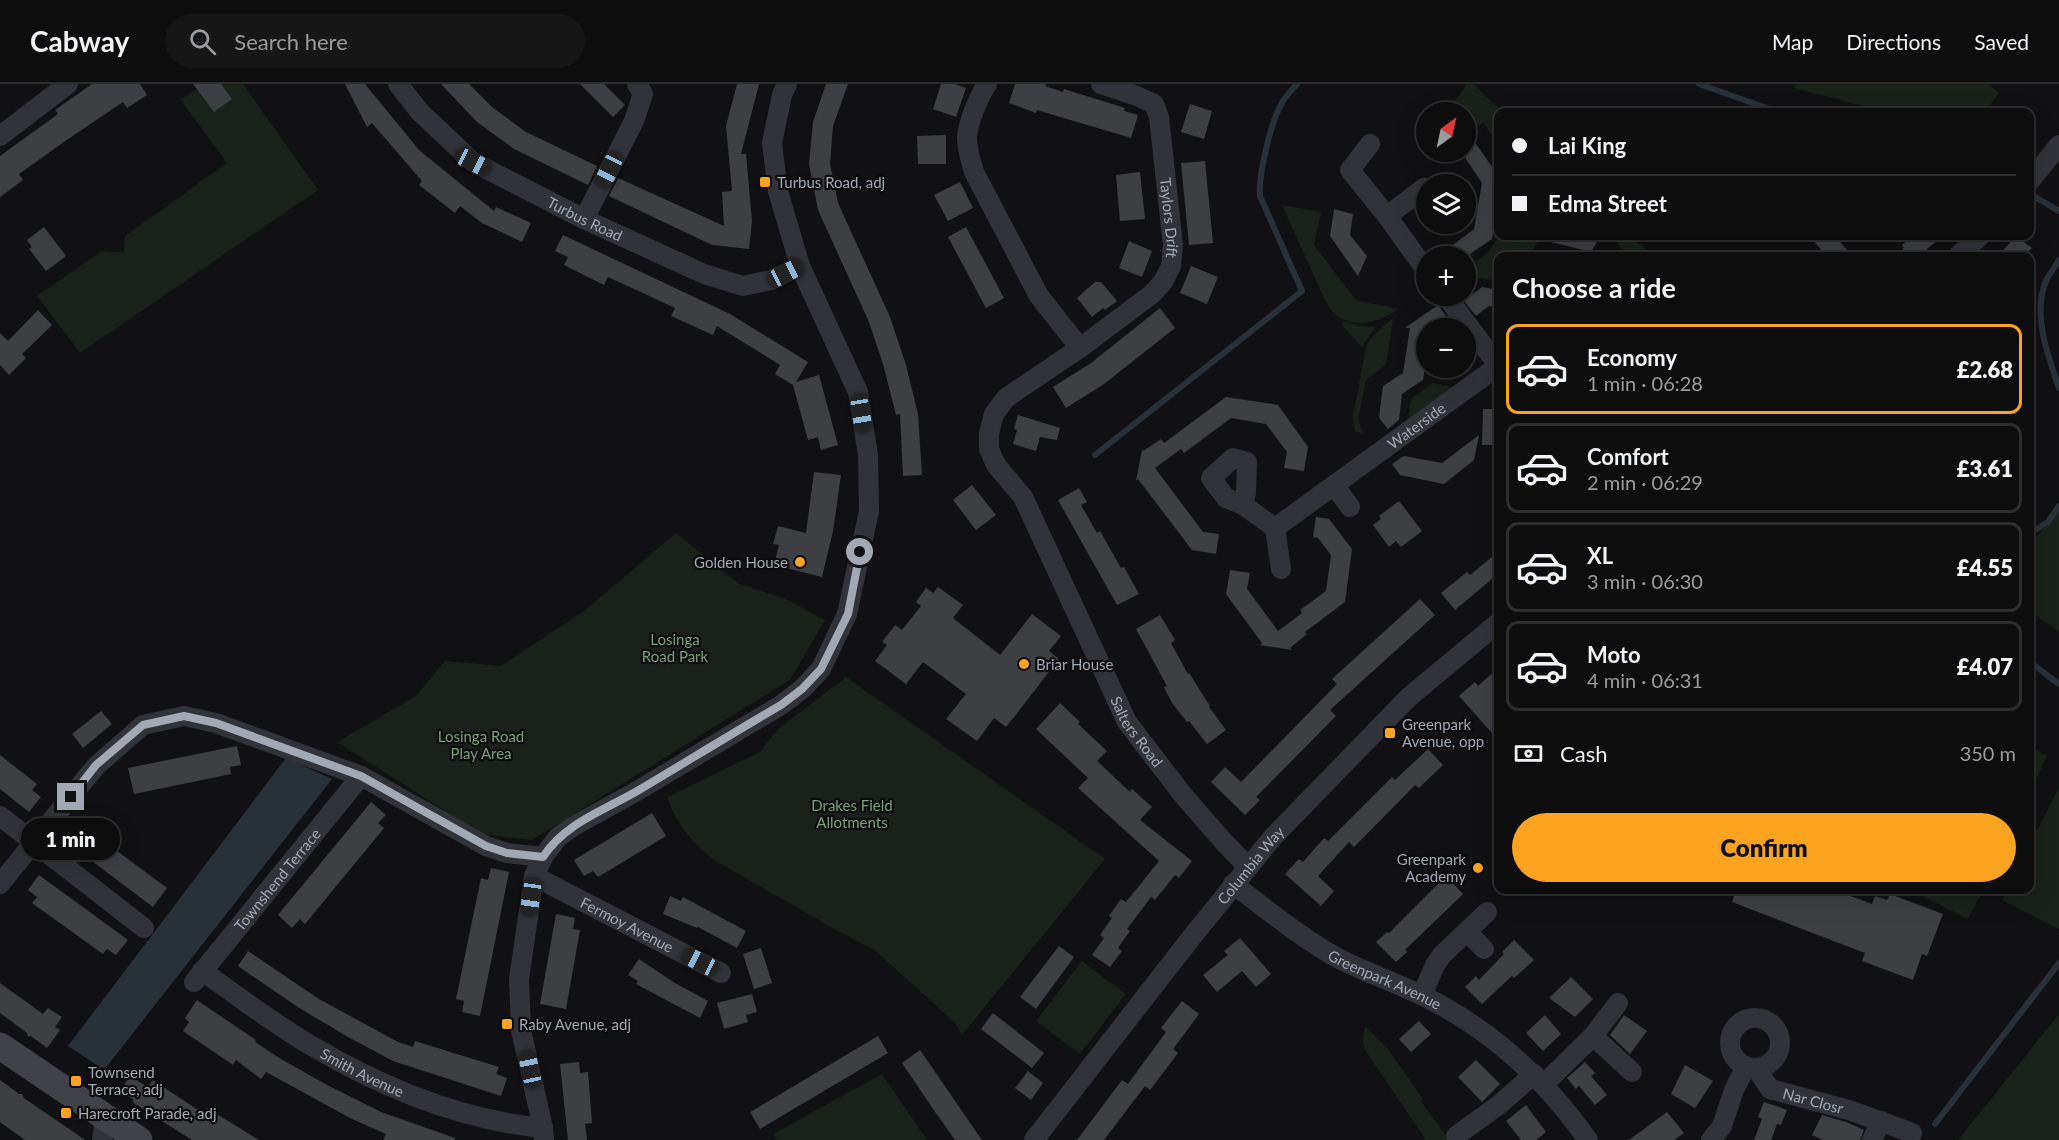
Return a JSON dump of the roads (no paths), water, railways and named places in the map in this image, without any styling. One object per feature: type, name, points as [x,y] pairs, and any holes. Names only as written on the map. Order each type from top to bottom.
[{"type":"street","points":[[0,136],[68,84]]},
{"type":"street","name":"Turbus Road","points":[[398,84],[420,112],[473,162],[584,219],[704,274],[743,285],[771,280],[800,266]]},
{"type":"street","points":[[584,219],[634,121],[643,94],[637,84]]},
{"type":"street","points":[[544,1134],[521,1029],[519,979],[534,876],[543,857],[558,837],[572,827],[781,705],[802,689],[821,669],[848,614],[869,511],[868,455],[858,392],[800,266],[778,191],[772,144],[782,95],[787,84]]},
{"type":"street","points":[[987,84],[978,98],[967,137],[974,172],[1039,296],[1080,348]]},
{"type":"street","name":"Taylors Drift","points":[[989,449],[989,433],[994,414],[1006,398],[1080,348],[1158,288],[1171,266],[1173,245],[1159,117],[1154,104],[1101,84]]},
{"type":"street","points":[[1370,144],[1350,170],[1416,256]]},
{"type":"street","points":[[2034,177],[2059,145]]},
{"type":"street","points":[[1387,216],[1416,194]]},
{"type":"street","points":[[1962,252],[1976,240]]},
{"type":"street","name":"Waterside","points":[[1454,306],[1494,360]]},
{"type":"street","name":"Waterside","points":[[1275,528],[1494,368]]},
{"type":"street","name":"Salters Road","points":[[989,449],[996,465],[1023,497],[1126,722],[1183,795],[1248,867]]},
{"type":"street","points":[[1334,485],[1350,507]]},
{"type":"street","points":[[1243,505],[1275,528],[1281,570]]},
{"type":"street","name":"Columbia Way","points":[[1034,1140],[1233,884],[1272,838],[1408,697],[1494,626]]},
{"type":"street","points":[[0,884],[96,765],[143,725],[184,716],[216,723],[361,776],[486,846],[507,853],[543,857]]},
{"type":"street","name":"Townshend Terrace","points":[[198,976],[361,776]]},
{"type":"street","points":[[0,816],[144,928]]},
{"type":"street","name":"Fermoy Avenue","points":[[534,876],[721,973]]},
{"type":"street","name":"Greenpark Avenue","points":[[1233,884],[1295,932],[1335,957],[1422,995],[1482,1030],[1539,1079],[1583,1138]]},
{"type":"street","points":[[1422,995],[1439,960],[1487,912]]},
{"type":"street","points":[[1467,932],[1484,949]]},
{"type":"street","name":"Smith Avenue","points":[[198,976],[310,1046],[389,1086],[440,1107],[518,1125],[544,1134]]},
{"type":"street","points":[[1456,1136],[1539,1079],[1593,1036],[1618,1003]]},
{"type":"street","points":[[1593,1036],[1632,1072]]},
{"type":"street","points":[[0,1046],[103,1129],[139,1140]]},
{"type":"street","name":"Nar Closr","points":[[1711,1140],[1722,1126],[1734,1090],[1751,1067],[1770,1089],[1849,1110],[1912,1133]]},
{"type":"street","points":[[1872,1140],[1881,1121]]},
{"type":"waterway","points":[[1095,455],[1302,291],[1260,196],[1263,163],[1274,122],[1283,100],[1297,84]]},
{"type":"waterway","points":[[1699,84],[1767,108]]},
{"type":"waterway","points":[[2034,196],[2059,211]]},
{"type":"waterway","points":[[2059,260],[2046,281],[2041,307],[2043,335],[2059,388]]},
{"type":"waterway","points":[[2034,531],[2048,522],[2059,506]]},
{"type":"waterway","points":[[2034,665],[2059,684]]},
{"type":"waterway","points":[[1935,1124],[2059,963]]},
{"type":"place","name":"Turbus Road, adj","points":[[765,182]]},
{"type":"place","name":"Golden House","points":[[800,562]]},
{"type":"place","name":"Briar House","points":[[1024,664]]},
{"type":"place","name":"Greenpark Avenue, opp","points":[[1390,733]]},
{"type":"place","name":"Greenpark Academy","points":[[1478,868]]},
{"type":"place","name":"Raby Avenue, adj","points":[[507,1024]]},
{"type":"place","name":"Townsend Terrace, adj","points":[[76,1081]]},
{"type":"place","name":"Harecroft Parade, adj","points":[[66,1113]]},
{"type":"park label","name":"Losinga Road Park","points":[[675,648]]},
{"type":"park label","name":"Losinga Road Play Area","points":[[481,744]]},
{"type":"park label","name":"Drakes Field Allotments","points":[[852,814]]}]
